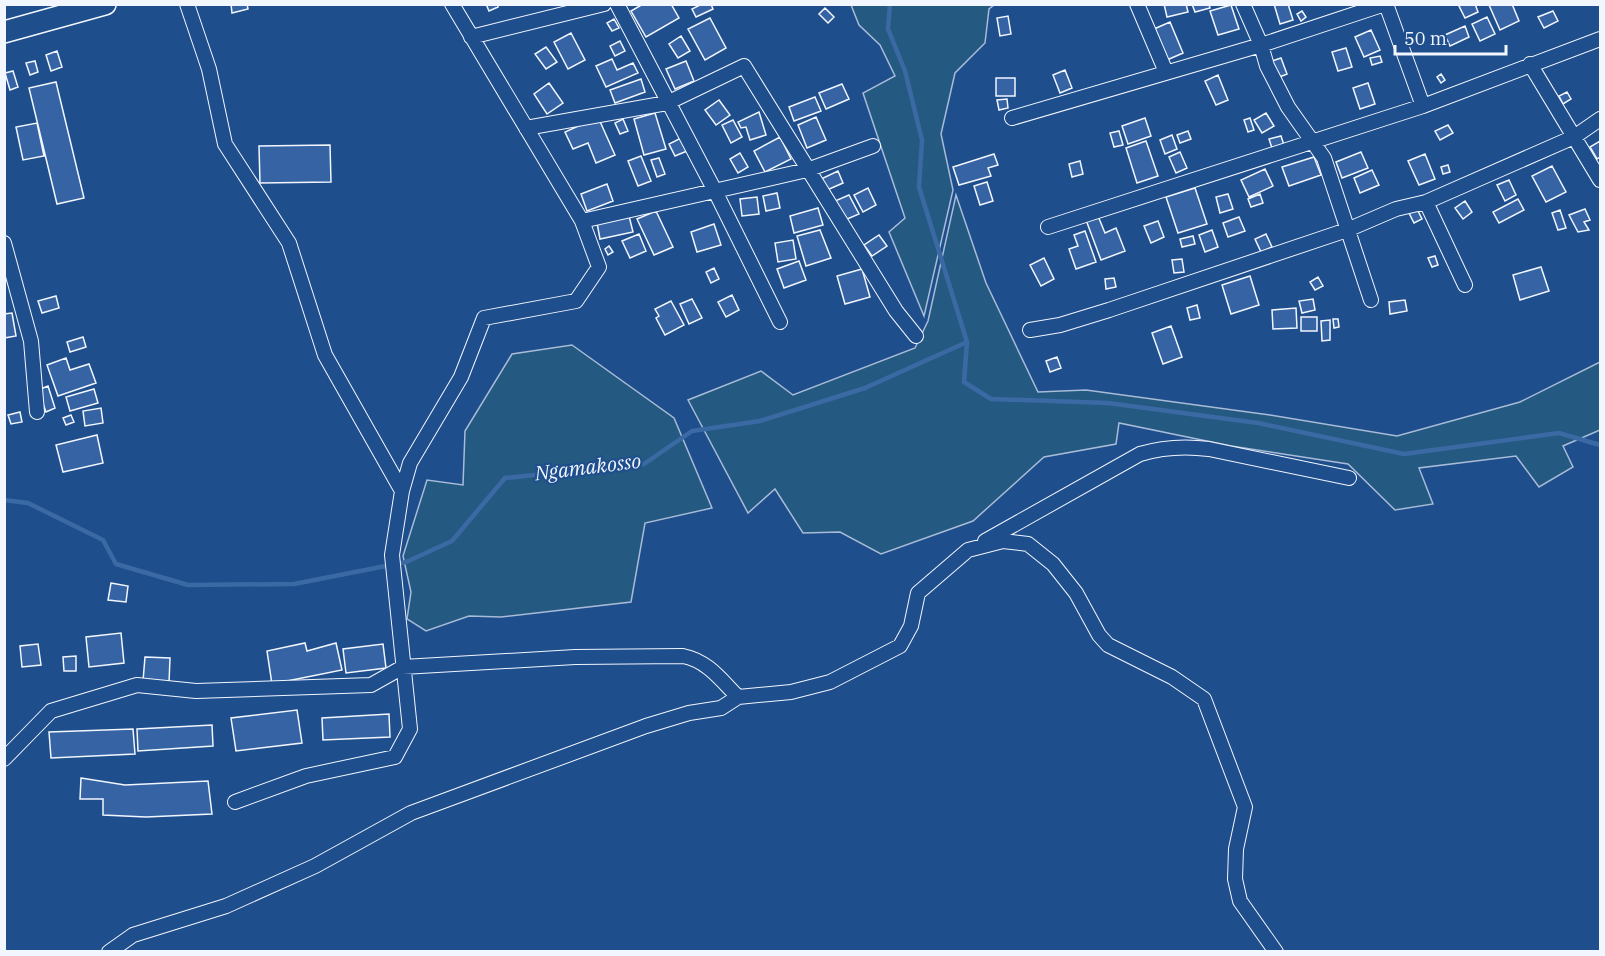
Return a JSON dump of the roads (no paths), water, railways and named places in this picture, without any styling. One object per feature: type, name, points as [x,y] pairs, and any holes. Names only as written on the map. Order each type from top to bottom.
[{"type":"main road","points":[[4,32],[52,11],[105,4]]},
{"type":"street","points":[[187,4],[209,69],[225,144],[289,243],[325,356],[402,492]]},
{"type":"street","points":[[235,802],[306,776],[395,757],[410,729],[392,555],[402,492],[410,463],[461,377],[484,318],[576,301],[599,267],[582,221],[452,4]]},
{"type":"street","points":[[471,37],[604,4]]},
{"type":"street","points":[[617,4],[667,103],[716,191],[780,322]]},
{"type":"street","points":[[1137,4],[1166,72]]},
{"type":"street","points":[[1244,4],[1267,66],[1288,107],[1324,158],[1371,300]]},
{"type":"street","points":[[1012,118],[1261,45],[1385,4],[1423,106]]},
{"type":"street","points":[[1048,227],[1423,106],[1600,39]]},
{"type":"street","points":[[1530,64],[1600,179]]},
{"type":"street","points":[[526,128],[667,103],[744,66],[896,311],[916,336]]},
{"type":"street","points":[[1030,330],[1060,325],[1109,310],[1347,230],[1396,209],[1426,202],[1574,137],[1600,119]]},
{"type":"street","points":[[582,221],[807,170],[873,146]]},
{"type":"street","points":[[1426,202],[1465,285]]},
{"type":"street","points":[[4,243],[9,272],[31,341],[37,412]]},
{"type":"street","points":[[117,950],[133,935],[217,909],[315,866],[411,813],[646,726],[689,713],[721,708],[738,698],[791,692],[830,682],[900,646],[911,626],[918,593],[968,550],[1140,454],[1152,450],[1192,447],[1349,478]]},
{"type":"street","points":[[968,550],[1003,541],[1028,544],[1053,564],[1076,593],[1099,635],[1108,645],[1172,677],[1204,699],[1245,807],[1236,849],[1235,879],[1240,901],[1276,951]]},
{"type":"street","points":[[4,759],[51,711],[137,685],[196,691],[371,685],[403,667],[575,657],[683,656],[697,659],[709,667],[738,698]]},
{"type":"waterway","name":"Ngamakosso","points":[[4,500],[28,503],[103,540],[116,564],[188,585],[294,584],[406,562],[452,541],[505,478],[644,464],[692,431],[760,421],[865,388],[967,342],[919,187],[922,140],[905,71],[888,29],[890,4]]},
{"type":"waterway","points":[[967,342],[964,382],[991,399],[1108,403],[1258,423],[1404,454],[1559,433],[1600,445]]}]
